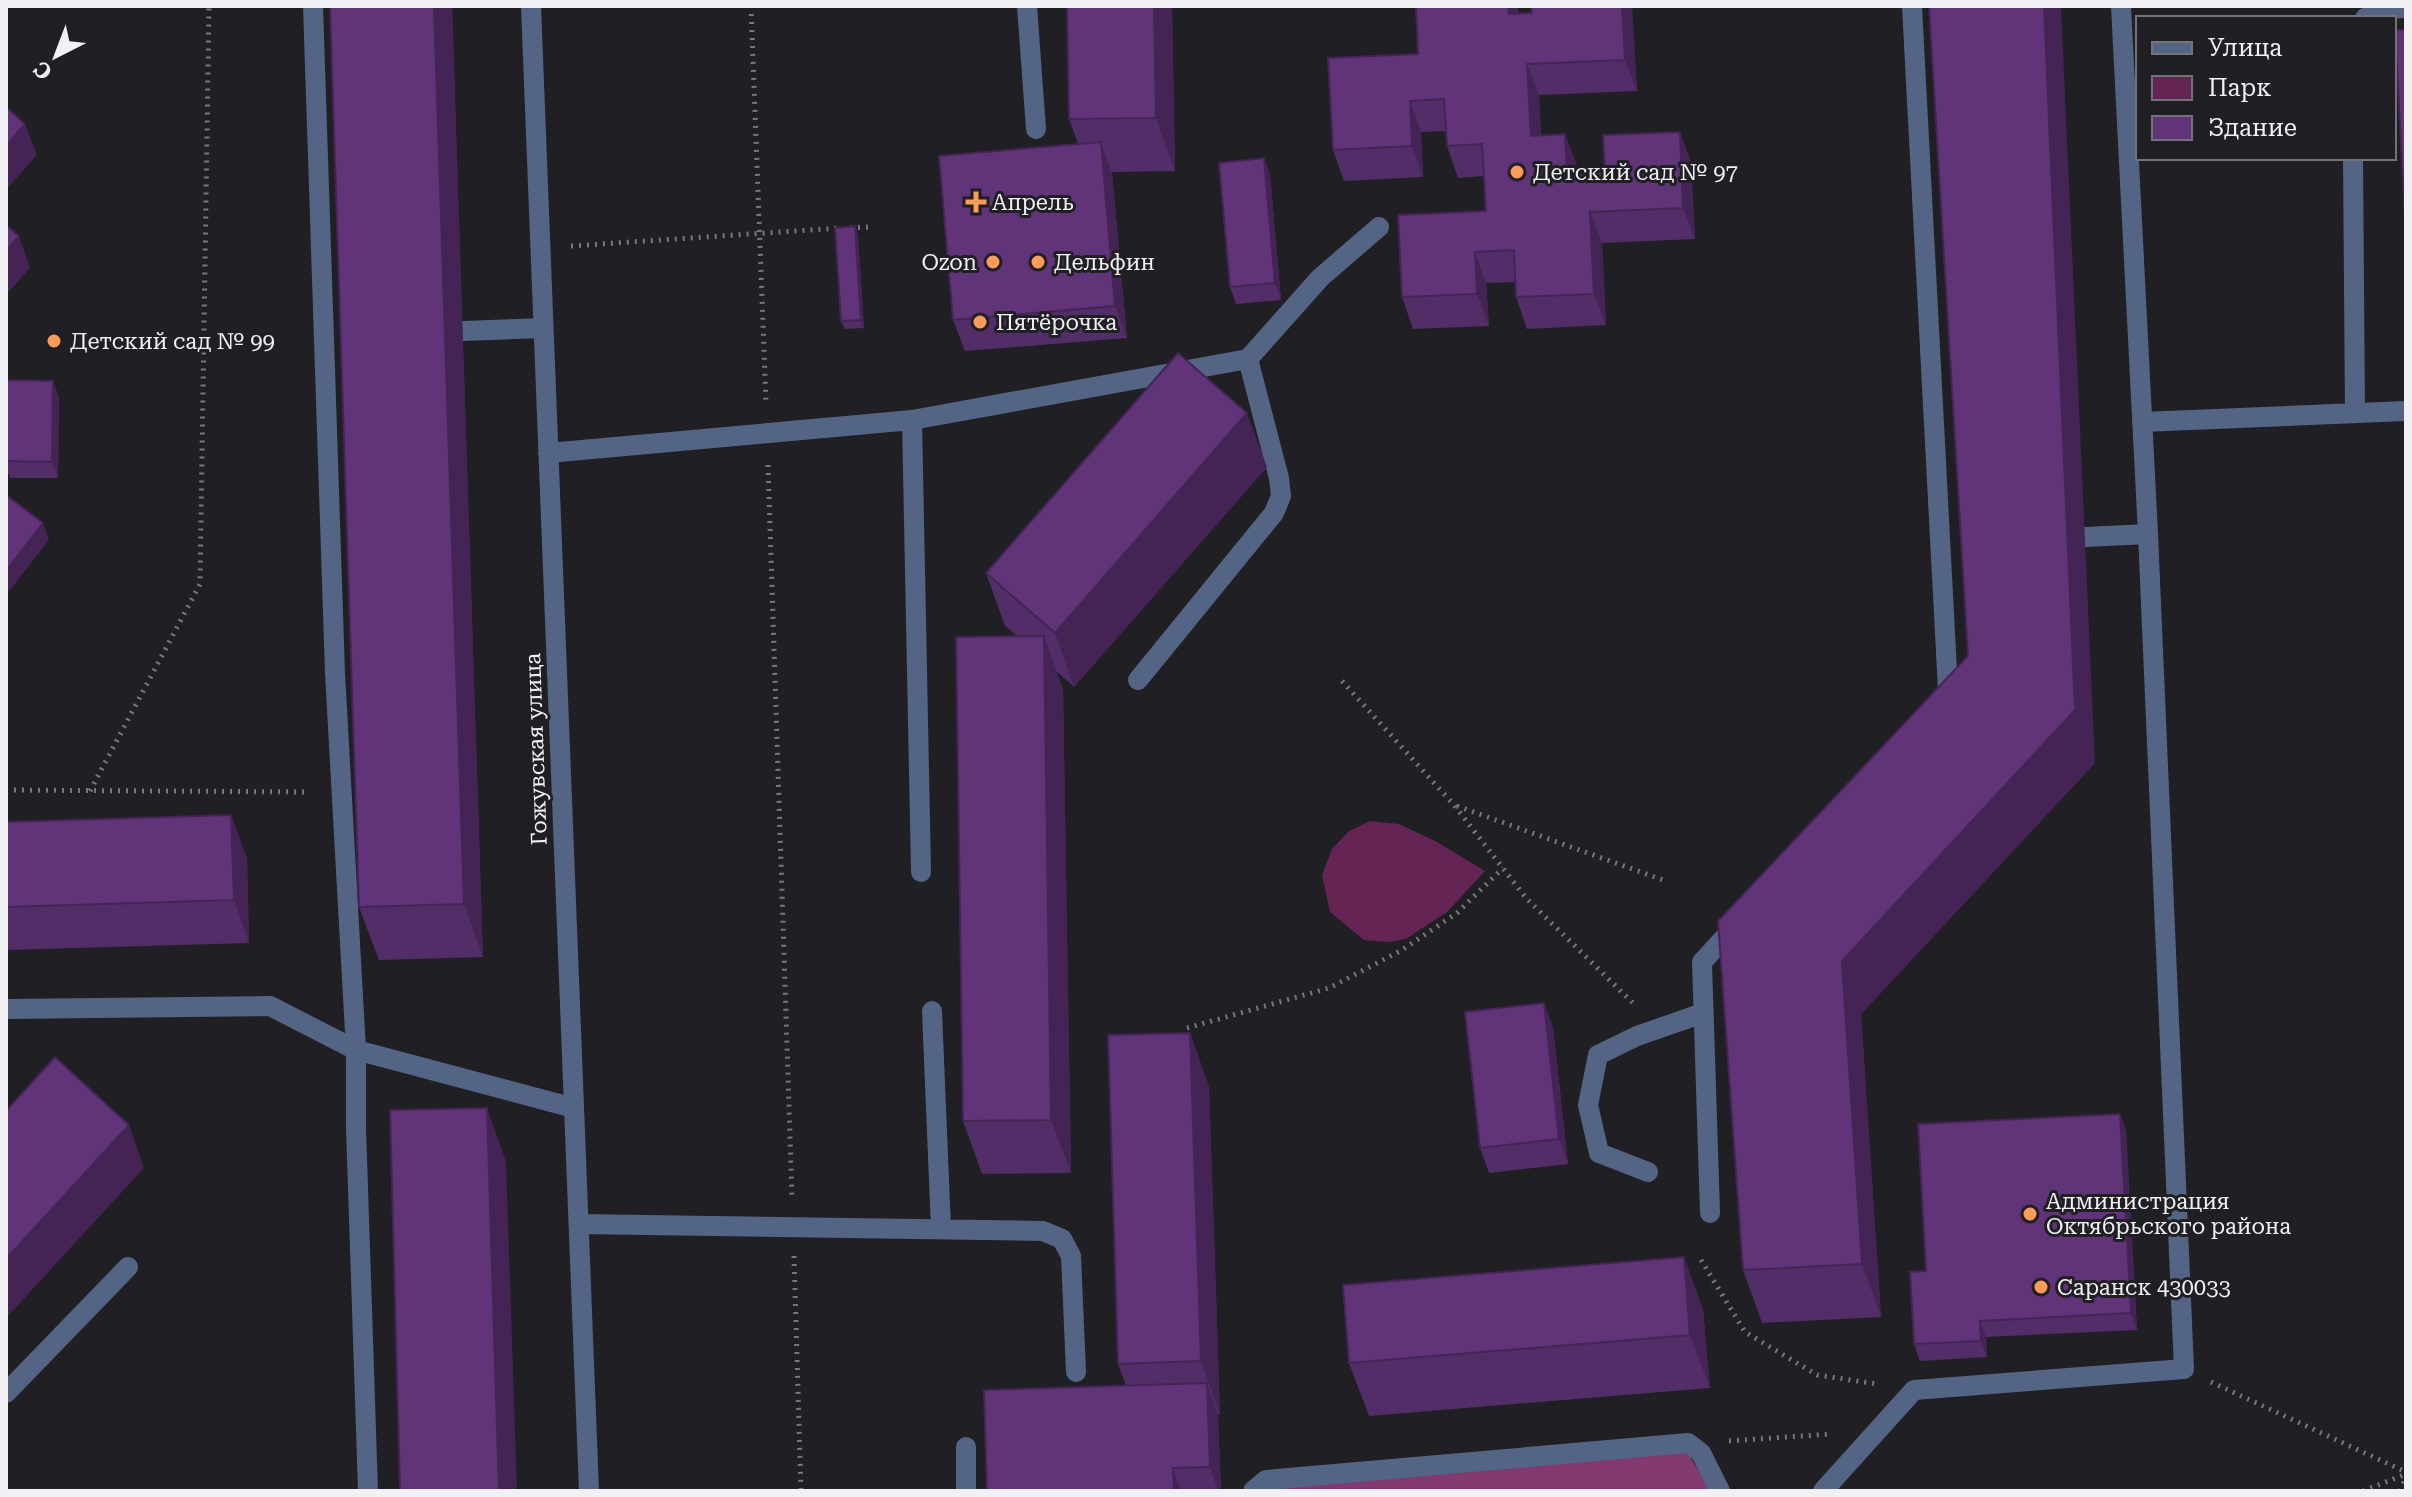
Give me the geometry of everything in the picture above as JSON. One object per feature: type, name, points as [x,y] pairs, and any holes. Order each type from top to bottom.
[{"type":"street","points":[[313,6],[335,673],[356,1050],[368,1491]]},
{"type":"street","name":"Гожувская улица","points":[[531,6],[589,1491]]},
{"type":"street","points":[[1027,6],[1036,129]]},
{"type":"street","points":[[1912,6],[1948,690],[1926,714]]},
{"type":"street","points":[[1823,1491],[1914,1390],[2184,1369],[2148,534],[2121,6]]},
{"type":"street","points":[[2369,16],[2384,9],[2406,8]]},
{"type":"street","points":[[2353,160],[2355,412]]},
{"type":"street","points":[[548,453],[912,420],[1248,359],[1320,278],[1379,227]]},
{"type":"street","points":[[463,331],[543,328]]},
{"type":"street","points":[[322,340],[346,338]]},
{"type":"street","points":[[1138,680],[1274,513],[1281,496],[1248,359]]},
{"type":"street","points":[[2142,422],[2406,411]]},
{"type":"street","points":[[912,420],[921,872]]},
{"type":"street","points":[[2085,537],[2148,534]]},
{"type":"street","points":[[1940,539],[1965,539]]},
{"type":"street","points":[[1710,1213],[1702,962],[1745,915]]},
{"type":"street","points":[[6,1009],[270,1006],[356,1050],[574,1108]]},
{"type":"street","points":[[932,1011],[941,1229]]},
{"type":"street","points":[[1648,1172],[1599,1153],[1588,1105],[1598,1055],[1659,1028],[1703,1013]]},
{"type":"street","points":[[579,1224],[1043,1231],[1062,1239],[1071,1256],[1076,1372]]},
{"type":"street","points":[[6,1393],[128,1267]]},
{"type":"street","points":[[1253,1491],[1266,1480],[1688,1443],[1706,1460],[1720,1491]]},
{"type":"street","points":[[966,1447],[966,1491]]},
{"type":"path","points":[[90,791],[200,584],[209,6]]},
{"type":"path","points":[[751,6],[801,1491]]},
{"type":"path","points":[[542,248],[869,227]]},
{"type":"path","points":[[1342,681],[1454,805],[1526,898],[1659,1028]]},
{"type":"path","points":[[6,790],[343,792]]},
{"type":"path","points":[[1454,805],[1663,880]]},
{"type":"path","points":[[1187,1028],[1329,988],[1402,950],[1457,913],[1503,868]]},
{"type":"path","points":[[1701,1260],[1745,1332],[1817,1375],[1914,1390]]},
{"type":"path","points":[[2184,1369],[2406,1474]]},
{"type":"path","points":[[1688,1443],[1876,1431]]},
{"type":"path","points":[[2363,1491],[2406,1474]]},
{"type":"path","points":[[2400,1491],[2406,1474]]},
{"type":"green space","points":[[1370,821],[1399,824],[1437,842],[1485,871],[1447,912],[1406,939],[1390,942],[1364,940],[1330,912],[1322,875],[1332,849],[1349,831]]},
{"type":"shaded area","points":[[1687,1452],[1712,1491],[1270,1491],[1271,1489]]},
{"type":"building","points":[[330,6],[434,6],[464,904],[359,907]]},
{"type":"building","points":[[1067,6],[1154,6],[1156,118],[1069,119]]},
{"type":"building","name":"Детский сад № 97","points":[[1416,6],[1508,6],[1509,14],[1532,13],[1531,6],[1622,6],[1625,60],[1527,64],[1531,136],[1565,134],[1567,173],[1605,172],[1603,135],[1680,132],[1683,208],[1590,212],[1594,294],[1516,297],[1514,250],[1475,252],[1477,294],[1402,297],[1398,215],[1486,211],[1482,144],[1447,146],[1444,99],[1410,101],[1412,146],[1333,150],[1328,58],[1418,54]]},
{"type":"building","points":[[1929,6],[2044,6],[2075,710],[1842,961],[1862,1264],[1743,1270],[1718,921],[1968,656]]},
{"type":"building","points":[[2396,30],[2406,30],[2406,237],[2396,49]]},
{"type":"building","points":[[6,107],[25,124],[6,146]]},
{"type":"building","name":"Дельфин","points":[[1101,142],[1115,306],[953,320],[939,156]]},
{"type":"building","points":[[1264,158],[1275,283],[1230,287],[1219,163]]},
{"type":"building","points":[[6,225],[19,236],[6,251]]},
{"type":"building","points":[[855,226],[861,320],[841,321],[835,228]]},
{"type":"building","points":[[1178,353],[1247,413],[1055,633],[986,573]]},
{"type":"building","points":[[6,380],[53,381],[52,462],[6,461]]},
{"type":"building","points":[[6,495],[43,523],[6,571]]},
{"type":"building","points":[[1044,636],[1051,1120],[963,1121],[956,637]]},
{"type":"building","points":[[231,815],[234,900],[6,907],[6,822]]},
{"type":"building","points":[[1544,1003],[1559,1139],[1480,1148],[1465,1012]]},
{"type":"building","points":[[1190,1033],[1201,1361],[1118,1364],[1108,1035]]},
{"type":"building","points":[[55,1057],[129,1125],[6,1259],[6,1111]]},
{"type":"building","points":[[487,1108],[499,1491],[400,1491],[390,1110]]},
{"type":"building","name":"Администрация Октябрьского района","points":[[2120,1114],[2131,1313],[1980,1321],[1981,1341],[1914,1344],[1910,1272],[1926,1271],[1918,1124]]},
{"type":"building","points":[[1684,1257],[1690,1335],[1349,1363],[1343,1285]]},
{"type":"building","points":[[1207,1383],[1210,1467],[1173,1468],[1174,1491],[987,1491],[984,1390]]},
{"type":"place","name":"Детский сад № 97","points":[[1517,172]]},
{"type":"place","name":"Апрель","points":[[976,202]]},
{"type":"place","name":"Ozon","points":[[993,262]]},
{"type":"place","name":"Дельфин","points":[[1038,262]]},
{"type":"place","name":"Пятёрочка","points":[[980,322]]},
{"type":"place","name":"Детский сад № 99","points":[[54,341]]},
{"type":"place","name":"Администрация Октябрьского района","points":[[2030,1214]]},
{"type":"place","name":"Саранск 430033","points":[[2041,1287]]}]
